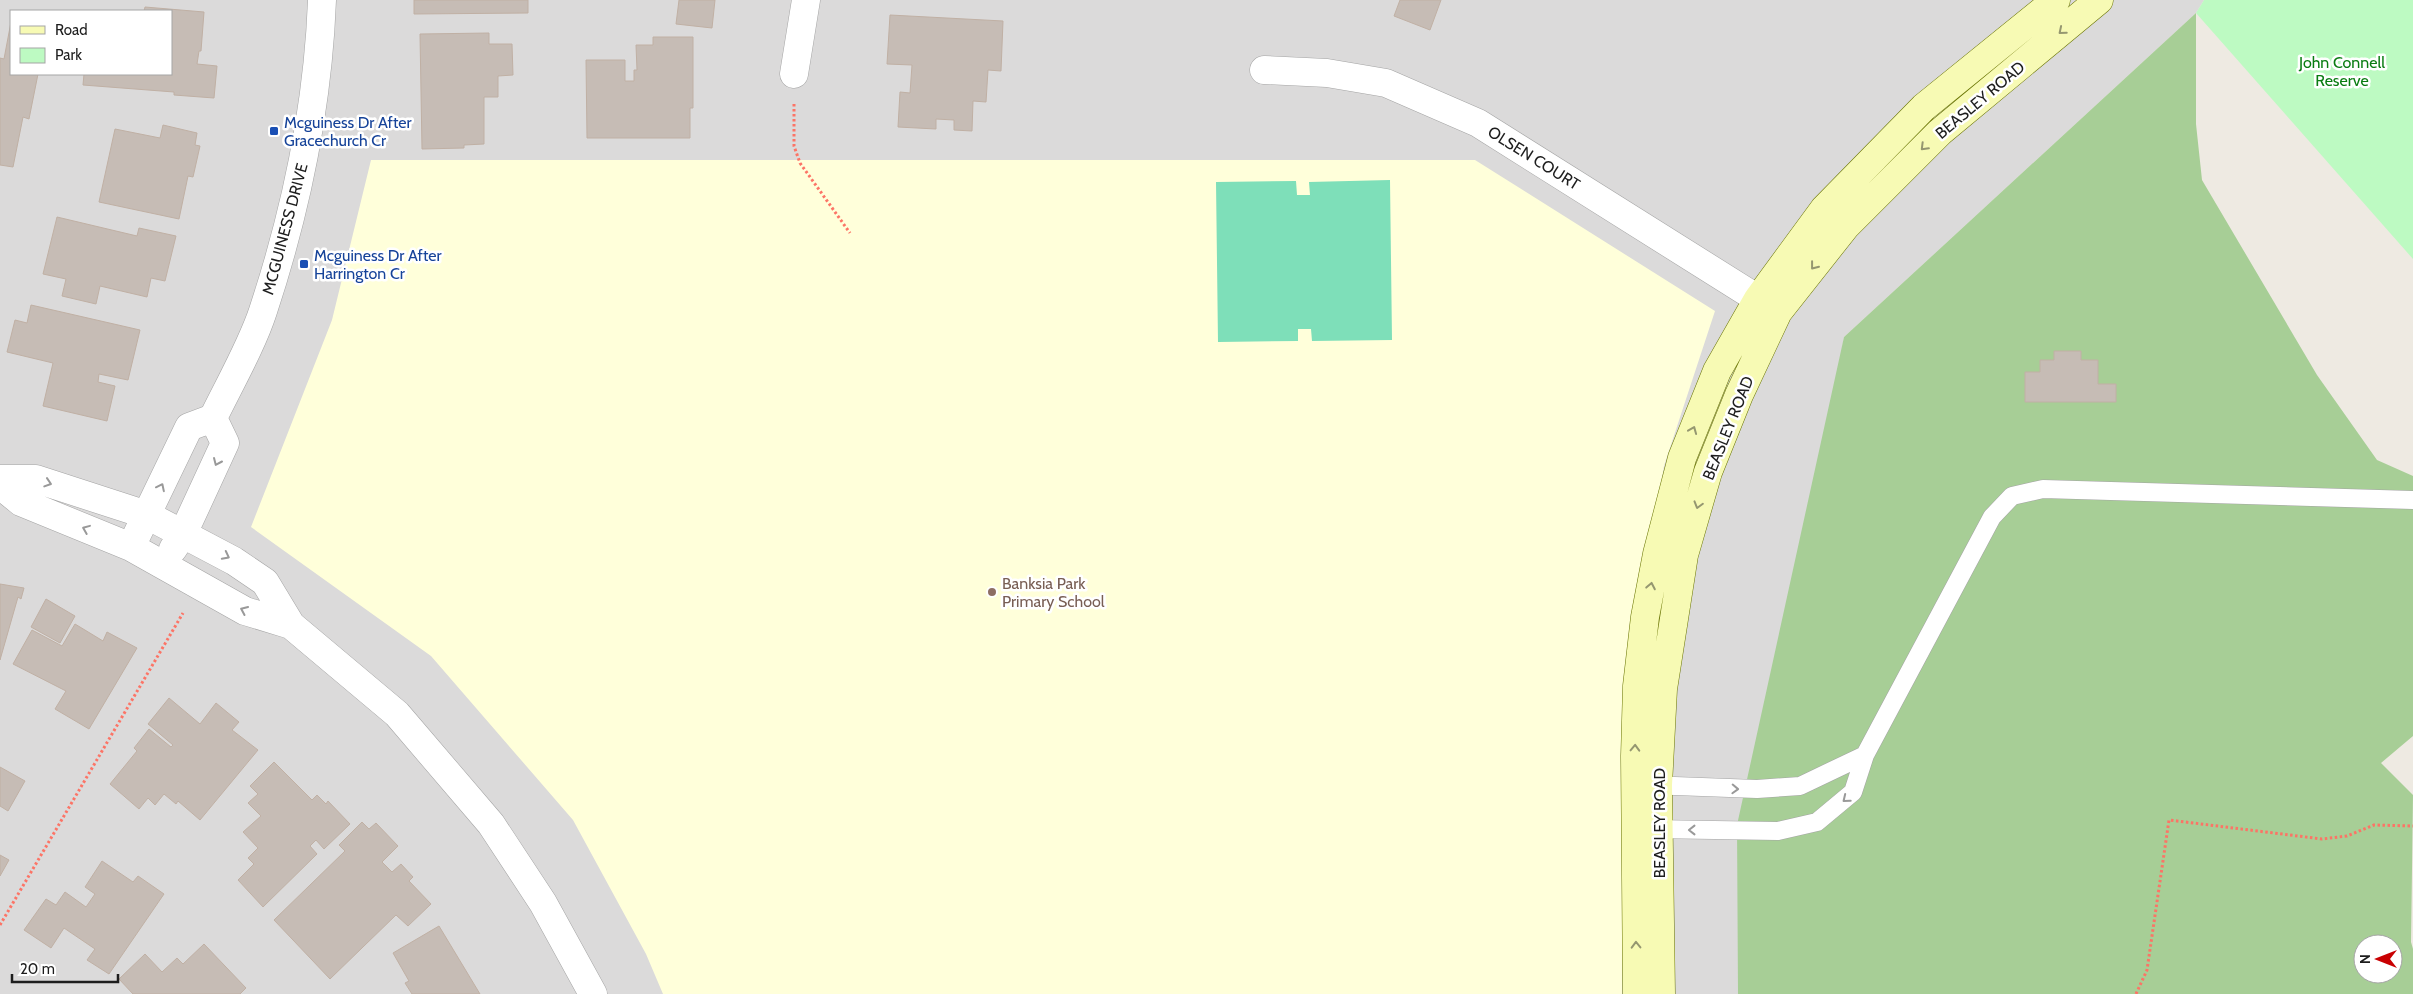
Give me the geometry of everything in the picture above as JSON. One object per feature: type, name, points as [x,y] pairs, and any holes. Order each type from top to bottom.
[{"type":"main road","name":"BEASLEY ROAD","points":[[1768,306],[1824,209],[1924,106],[2056,0]]},
{"type":"main road","name":"BEASLEY ROAD","points":[[1661,994],[1637,686],[1657,554],[1682,458],[1717,371],[1768,306],[1940,132],[2099,0]]},
{"type":"main road","name":"BEASLEY ROAD","points":[[1637,994],[1647,829]]},
{"type":"street","name":"MCGUINESS DRIVE","points":[[213,418],[262,313],[294,202],[307,140],[322,0]]},
{"type":"street","points":[[794,74],[806,0]]},
{"type":"street","name":"OLSEN COURT","points":[[1264,70],[1326,73],[1386,83],[1478,123],[1768,306]]},
{"type":"street","points":[[131,546],[189,427],[213,418],[225,443],[183,534],[163,564]]},
{"type":"street","points":[[0,479],[36,479],[147,515],[234,561],[265,582],[291,625],[397,714],[491,824],[543,902],[593,994]]},
{"type":"street","points":[[0,485],[21,502],[131,546],[245,611],[291,625]]},
{"type":"lane","points":[[1647,829],[1778,831],[1817,822],[1853,792],[1865,755],[1992,517],[2012,496],[2043,489],[2413,500]]},
{"type":"lane","points":[[1646,785],[1757,789],[1800,786],[1865,755]]},
{"type":"path","points":[[794,74],[794,146],[800,163],[850,233]]},
{"type":"path","points":[[0,925],[187,606]]},
{"type":"path","points":[[2136,994],[2148,970],[2169,820],[2322,839],[2347,836],[2374,825],[2413,826]]},
{"type":"shaded area","points":[[0,0],[2204,0],[2196,13],[1844,337],[1739,994],[0,994]]},
{"type":"shaded area","name":"Banksia Park Primary School","points":[[371,160],[1475,160],[1715,311],[1664,466],[1625,704],[1622,994],[663,994],[646,954],[573,820],[431,656],[251,527],[332,320]]},
{"type":"green space","name":"John Connell Reserve","points":[[2204,0],[2413,0],[2413,259],[2196,13]]},
{"type":"green space","points":[[2196,13],[2196,124],[2202,180],[2317,375],[2377,460],[2413,476],[2413,736],[2381,763],[2413,795],[2411,942],[2413,949],[2413,994],[1738,994],[1737,825],[1844,337]]},
{"type":"green space","points":[[1390,180],[1392,340],[1312,341],[1311,329],[1298,329],[1298,341],[1218,342],[1216,182],[1296,181],[1297,195],[1310,195],[1309,182]]},
{"type":"building","points":[[414,0],[528,0],[528,13],[414,14]]},
{"type":"building","points":[[679,0],[715,0],[712,28],[676,24]]},
{"type":"building","points":[[1400,0],[1441,0],[1430,30],[1394,16]]},
{"type":"building","points":[[145,7],[204,12],[201,51],[199,51],[197,64],[217,66],[214,98],[174,95],[174,92],[83,85],[84,75],[172,75],[172,10],[144,10]]},
{"type":"building","points":[[890,15],[1003,21],[1001,71],[988,70],[986,102],[973,101],[972,131],[954,130],[954,120],[936,119],[936,129],[898,127],[900,92],[910,93],[912,65],[887,64]]},
{"type":"building","points":[[10,27],[10,75],[38,75],[29,119],[23,117],[13,167],[0,165],[0,58],[4,59]]},
{"type":"building","points":[[489,33],[489,44],[512,44],[513,75],[498,76],[498,97],[484,97],[484,144],[464,145],[464,148],[422,149],[420,34]]},
{"type":"building","points":[[653,37],[693,37],[693,108],[690,108],[690,138],[587,138],[586,60],[625,60],[625,81],[634,81],[634,70],[637,70],[636,45],[653,45]]},
{"type":"building","points":[[163,125],[197,133],[195,145],[200,146],[193,177],[188,176],[179,219],[99,202],[115,129],[160,138]]},
{"type":"building","points":[[57,217],[137,236],[139,228],[176,236],[165,281],[151,278],[147,297],[100,286],[96,304],[62,296],[66,279],[43,274]]},
{"type":"building","points":[[31,305],[140,330],[128,380],[99,374],[98,382],[115,386],[107,421],[43,406],[53,363],[7,352],[15,320],[27,323]]},
{"type":"building","points":[[2054,351],[2081,351],[2081,360],[2098,360],[2098,384],[2116,384],[2116,402],[2025,402],[2025,372],[2040,372],[2040,360],[2054,360]]},
{"type":"building","points":[[0,584],[24,588],[21,599],[18,597],[0,660]]},
{"type":"building","points":[[46,599],[75,616],[60,643],[31,627]]},
{"type":"building","points":[[75,624],[103,641],[107,632],[137,648],[89,729],[55,709],[66,691],[13,664],[32,630],[62,646]]},
{"type":"building","points":[[169,698],[200,724],[216,703],[239,722],[232,730],[258,750],[200,820],[178,801],[176,804],[164,794],[155,805],[148,798],[139,809],[110,784],[137,751],[134,748],[149,729],[171,747],[173,745],[148,724]]},
{"type":"building","points":[[274,762],[312,800],[317,795],[326,804],[328,801],[350,824],[324,849],[316,840],[310,846],[317,854],[263,907],[238,880],[254,864],[248,858],[258,848],[243,832],[261,816],[248,803],[258,794],[250,786]]},
{"type":"building","points":[[0,767],[25,781],[8,811],[0,806]]},
{"type":"building","points":[[362,822],[369,829],[376,823],[398,846],[382,862],[392,872],[401,864],[413,877],[409,881],[431,904],[408,926],[396,915],[330,979],[274,920],[345,851],[339,845]]},
{"type":"building","points":[[0,855],[9,860],[0,876]]},
{"type":"building","points":[[102,861],[133,882],[138,876],[164,894],[109,974],[87,960],[95,949],[64,928],[51,948],[24,930],[46,899],[56,905],[65,892],[86,907],[95,894],[85,887]]},
{"type":"building","points":[[439,926],[480,994],[412,994],[405,983],[409,981],[393,953]]},
{"type":"building","points":[[204,944],[246,988],[240,994],[133,994],[119,979],[145,954],[162,972],[177,958],[183,964]]},
{"type":"place","name":"Mcguiness Dr After Gracechurch Cr","points":[[274,131]]},
{"type":"place","name":"Mcguiness Dr After Harrington Cr","points":[[304,264]]},
{"type":"place","name":"Banksia Park Primary School","points":[[992,592]]}]
